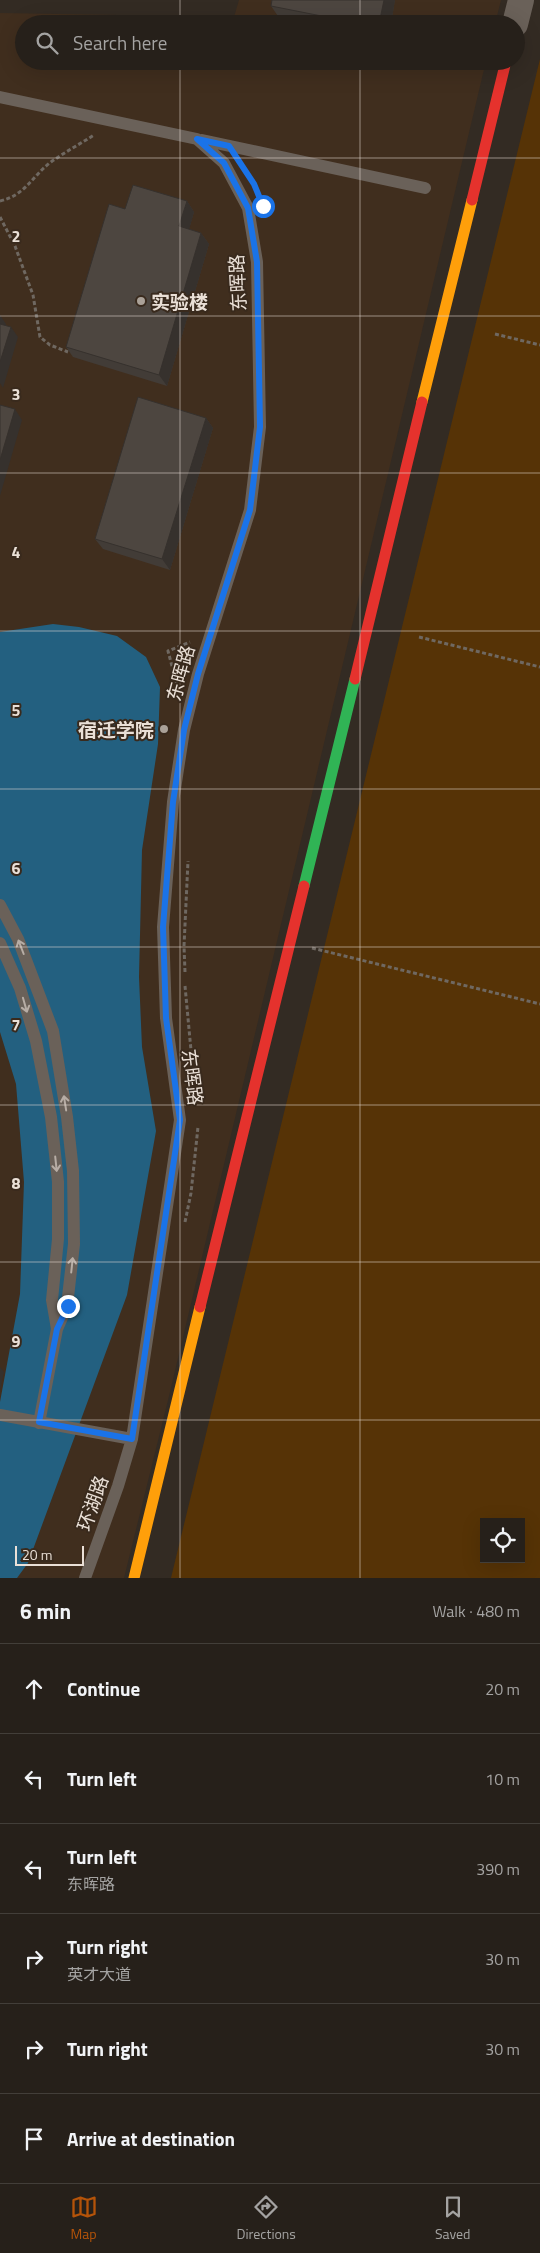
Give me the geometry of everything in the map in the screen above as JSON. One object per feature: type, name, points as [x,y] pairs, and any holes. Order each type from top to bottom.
[{"type":"street","points":[[517,15],[521,0]]},
{"type":"street","points":[[134,1578],[504,70]]},
{"type":"lane","name":"东晖路","points":[[0,97],[197,139],[224,163],[248,208],[257,262],[260,427],[250,510],[198,674],[184,730],[173,802],[163,927],[166,1018],[180,1120],[132,1439]]},
{"type":"lane","points":[[197,139],[425,188]]},
{"type":"lane","points":[[0,905],[18,939],[53,1030],[68,1117],[73,1171],[74,1244],[68,1306],[57,1329],[39,1422]]},
{"type":"lane","points":[[0,944],[20,988],[36,1041],[51,1118],[58,1182],[58,1220],[52,1300],[57,1329]]},
{"type":"lane","points":[[0,1415],[132,1439]]},
{"type":"lane","name":"环湖路","points":[[85,1578],[118,1486],[132,1439]]},
{"type":"path","points":[[0,201],[17,195],[52,161],[97,133],[87,131]]},
{"type":"path","points":[[0,217],[15,246],[33,295],[40,337],[50,345],[68,352]]},
{"type":"path","points":[[494,334],[540,345]]},
{"type":"path","points":[[419,637],[540,667]]},
{"type":"path","points":[[178,691],[168,651],[192,641]]},
{"type":"path","points":[[188,859],[184,946],[185,988],[193,1066]]},
{"type":"path","points":[[290,943],[540,1004]]},
{"type":"path","points":[[185,1222],[199,1135],[198,1125]]},
{"type":"shaded area","name":"宿迁学院","points":[[239,0],[501,0],[497,15],[235,15]]},
{"type":"shaded area","name":"宿迁学院","points":[[0,13],[117,15],[15,15],[15,70],[484,70],[169,1396],[124,1578],[0,1578]]},
{"type":"shaded area","points":[[540,59],[540,1578],[171,1578]]},
{"type":"water","points":[[53,624],[79,627],[117,636],[146,657],[160,687],[158,744],[142,850],[139,977],[142,1047],[156,1131],[127,1295],[28,1563],[17,1578],[0,1578],[0,1402],[20,1294],[24,1182],[16,1084],[0,1032],[0,632]]},
{"type":"building","points":[[272,0],[384,0],[381,15],[316,15],[271,6]]},
{"type":"building","name":"实验楼","points":[[133,185],[187,201],[179,226],[201,233],[159,375],[66,347],[109,204],[125,209]]},
{"type":"building","points":[[0,324],[11,327],[0,362]]},
{"type":"building","points":[[138,397],[206,418],[162,559],[95,539]]},
{"type":"building","points":[[0,405],[15,409],[0,460]]},
{"type":"traffic: fast","points":[[304,886],[355,679]]},
{"type":"traffic: slow","points":[[422,402],[472,200]]},
{"type":"traffic: slow","points":[[134,1578],[200,1307]]},
{"type":"traffic: jam","points":[[472,200],[504,70]]},
{"type":"traffic: jam","points":[[355,679],[422,402]]},
{"type":"traffic: jam","points":[[200,1307],[304,886]]},
{"type":"place","name":"实验楼","points":[[141,301]]},
{"type":"place","name":"宿迁学院","points":[[164,729]]},
{"type":"route","points":[[68,1306],[57,1329],[39,1422],[132,1439],[180,1120],[166,1018],[163,927],[173,802],[184,730],[198,674],[250,510],[260,427],[257,262],[248,208],[224,163],[208,146],[197,139],[229,146],[254,184],[263,206]]}]
